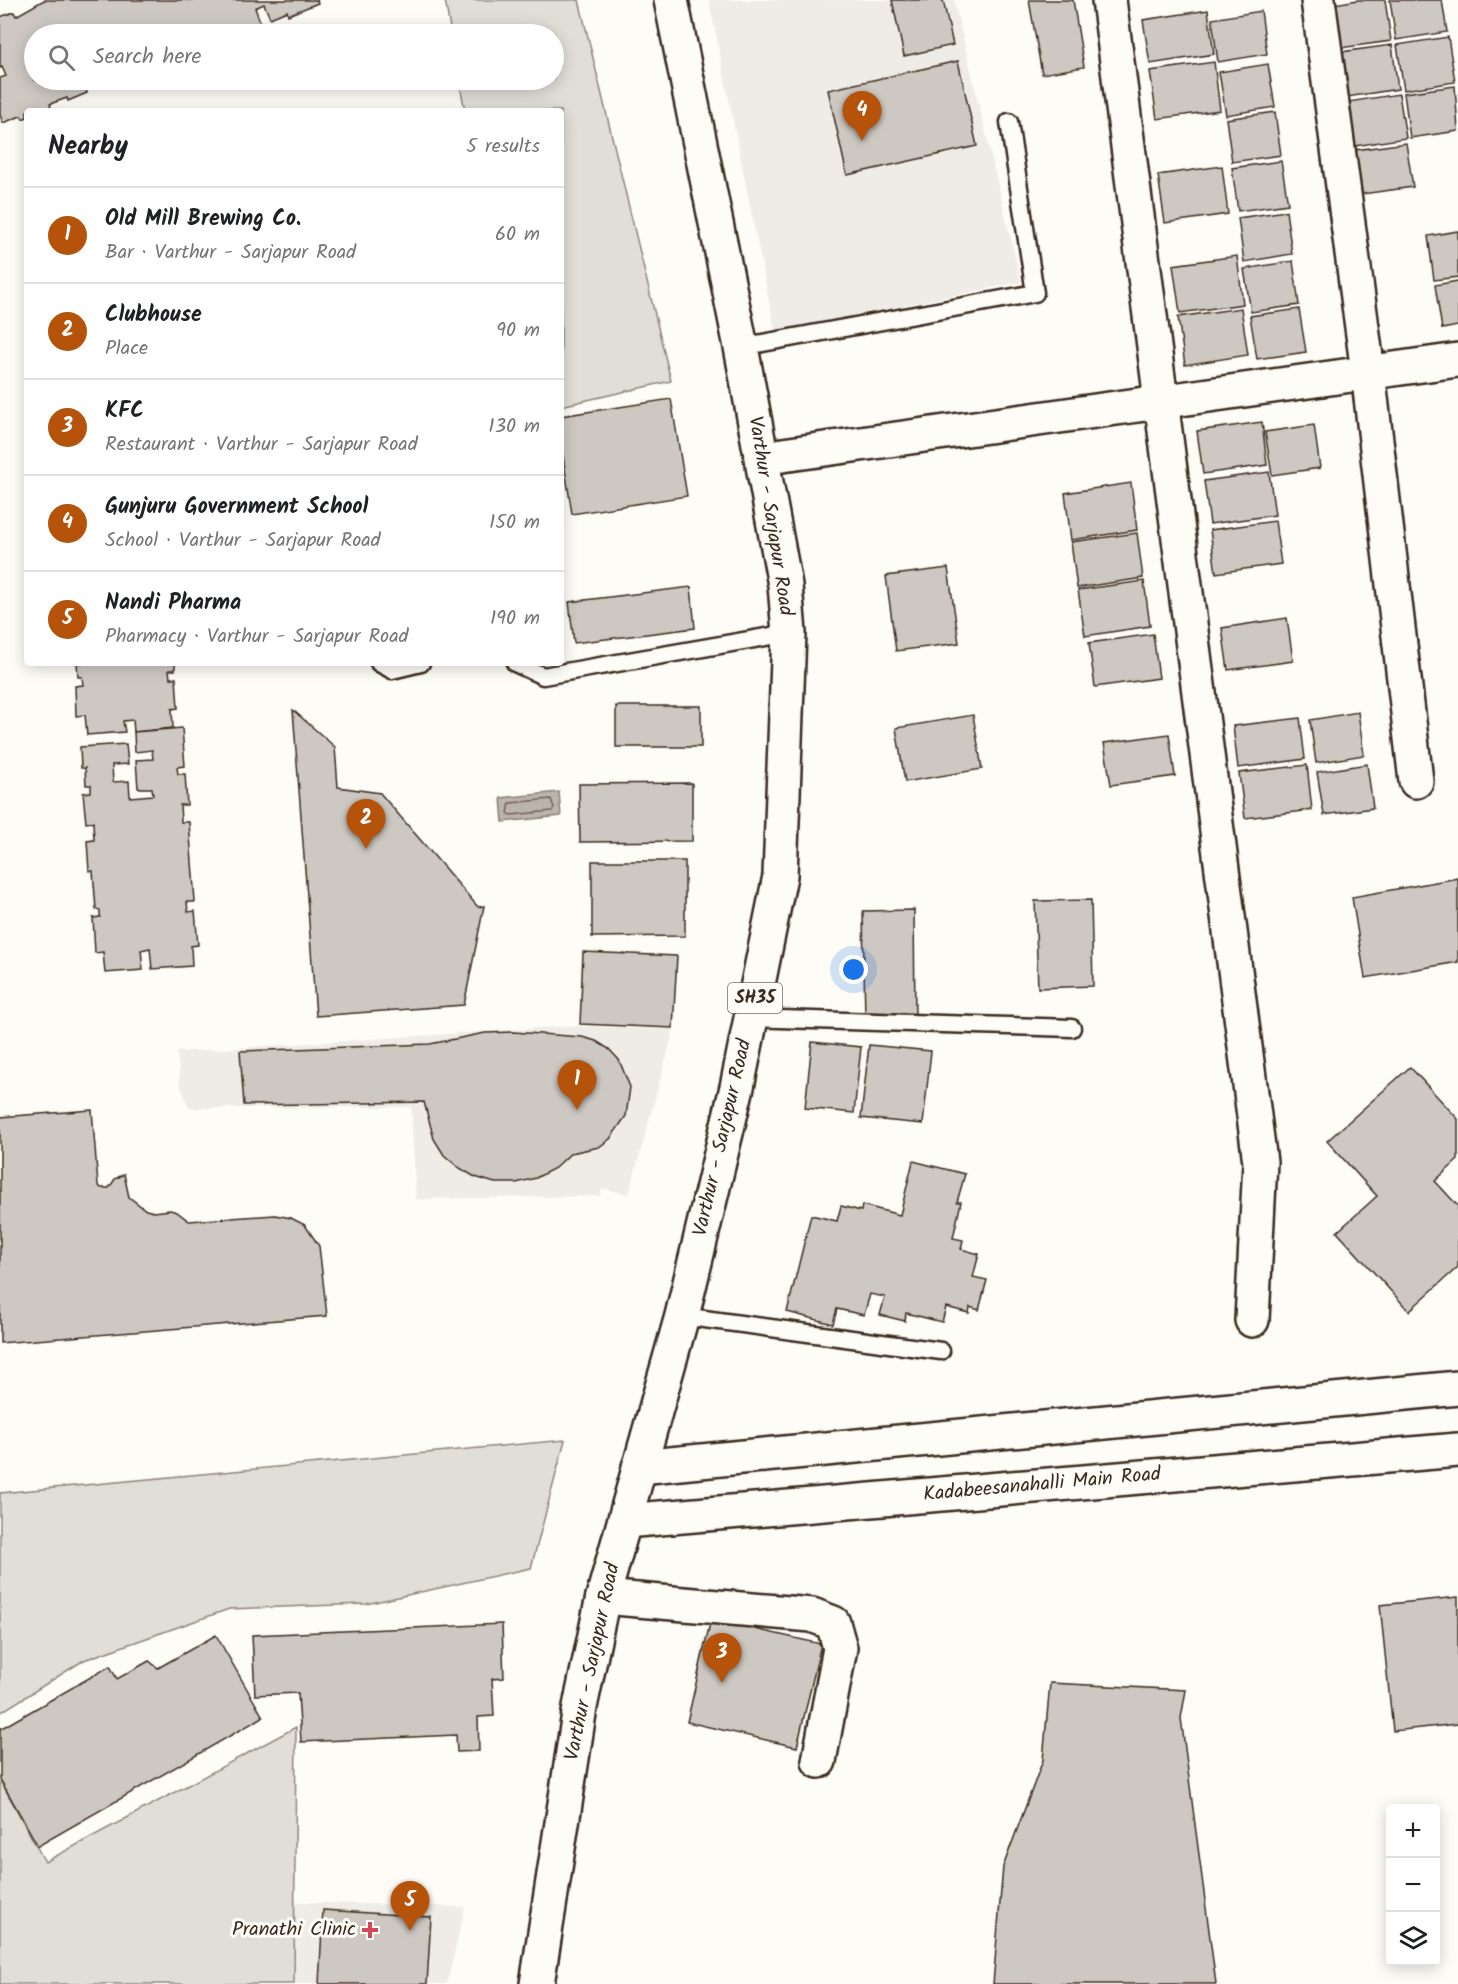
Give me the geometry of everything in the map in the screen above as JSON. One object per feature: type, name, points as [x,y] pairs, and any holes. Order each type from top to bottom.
[{"type":"main road","name":"Varthur - Sarjapur Road","points":[[537,1984],[580,1707],[603,1597],[682,1316],[737,1087],[780,876],[789,633],[785,585],[741,347],[671,0]]},
{"type":"main road","points":[[1109,0],[1260,1162],[1252,1320]]},
{"type":"main road","points":[[1318,0],[1368,372],[1416,781]]},
{"type":"main road","points":[[761,458],[1458,360]]},
{"type":"main road","points":[[639,1467],[1458,1388]]},
{"type":"main road","name":"Kadabeesanahalli Main Road","points":[[625,1521],[1458,1450]]},
{"type":"main road","points":[[603,1597],[812,1616],[833,1623],[840,1648],[819,1761]]},
{"type":"lane","points":[[741,347],[1035,292],[1009,122]]},
{"type":"lane","points":[[564,666],[789,633]]},
{"type":"lane","points":[[385,666],[392,670],[409,666]]},
{"type":"lane","points":[[542,669],[563,666]]},
{"type":"lane","points":[[750,1018],[1072,1028]]},
{"type":"lane","points":[[682,1316],[941,1351]]},
{"type":"shaded area","points":[[445,0],[579,0],[671,381],[564,405],[564,108],[464,108],[461,90],[564,90],[564,24],[449,24]]},
{"type":"shaded area","points":[[709,0],[954,0],[1021,282],[775,331]]},
{"type":"shaded area","points":[[570,1026],[674,1029],[629,1194],[602,1189],[600,1196],[416,1199],[411,1107],[189,1108],[180,1085],[177,1052]]},
{"type":"shaded area","points":[[565,1440],[531,1568],[366,1604],[229,1609],[84,1660],[0,1713],[0,1493]]},
{"type":"shaded area","points":[[296,1727],[294,1984],[0,1984],[0,1780],[45,1862]]},
{"type":"shaded area","points":[[295,1902],[465,1907],[447,1984],[294,1984]]},
{"type":"water","points":[[559,792],[561,816],[503,822],[501,798]]},
{"type":"building","points":[[44,0],[317,0],[318,3],[288,15],[287,11],[270,18],[264,4],[255,8],[261,24],[24,24],[24,90],[86,90],[87,93],[68,101],[67,98],[50,104],[51,107],[49,108],[24,108],[24,118],[21,116],[3,123],[0,115],[0,78],[6,76],[2,67],[0,68],[0,17],[14,12],[16,16]]},
{"type":"building","points":[[892,0],[943,0],[953,45],[904,56]]},
{"type":"building","points":[[1029,0],[1073,0],[1084,67],[1042,74]]},
{"type":"building","points":[[1358,0],[1385,0],[1391,41],[1340,48],[1334,4]]},
{"type":"building","points":[[1390,0],[1442,0],[1447,32],[1396,40]]},
{"type":"building","points":[[1208,10],[1214,54],[1150,64],[1143,20]]},
{"type":"building","points":[[1261,11],[1267,54],[1218,62],[1212,19]]},
{"type":"building","points":[[1448,37],[1455,82],[1404,90],[1397,45]]},
{"type":"building","points":[[1392,45],[1398,89],[1347,97],[1341,52]]},
{"type":"building","points":[[958,61],[977,146],[847,175],[828,90]]},
{"type":"building","points":[[1214,62],[1220,110],[1157,119],[1150,71]]},
{"type":"building","points":[[1268,64],[1275,107],[1226,115],[1219,72]]},
{"type":"building","points":[[1455,86],[1458,131],[1410,138],[1404,93]]},
{"type":"building","points":[[1399,94],[1406,138],[1355,146],[1348,102]]},
{"type":"building","points":[[1275,112],[1281,155],[1232,162],[1226,119]]},
{"type":"building","points":[[1406,143],[1413,187],[1362,194],[1355,150]]},
{"type":"building","points":[[1281,161],[1288,204],[1238,211],[1232,168]]},
{"type":"building","points":[[1222,166],[1228,214],[1165,223],[1158,175]]},
{"type":"building","points":[[1286,211],[1292,254],[1244,262],[1238,218]]},
{"type":"building","points":[[1458,231],[1458,277],[1434,280],[1428,236]]},
{"type":"building","points":[[1237,256],[1243,304],[1180,313],[1173,265]]},
{"type":"building","points":[[1293,261],[1299,305],[1251,312],[1244,269]]},
{"type":"building","points":[[1458,281],[1458,326],[1442,329],[1435,285]]},
{"type":"building","points":[[1241,308],[1248,355],[1185,365],[1178,317]]},
{"type":"building","points":[[1299,309],[1306,352],[1257,359],[1250,316]]},
{"type":"building","points":[[671,399],[687,496],[572,514],[564,462],[564,416]]},
{"type":"building","points":[[1262,422],[1267,465],[1203,474],[1197,431]]},
{"type":"building","points":[[1314,425],[1320,468],[1272,475],[1265,432]]},
{"type":"building","points":[[1269,472],[1275,515],[1210,524],[1204,481]]},
{"type":"building","points":[[1131,483],[1137,530],[1071,540],[1065,493]]},
{"type":"building","points":[[1275,521],[1281,564],[1216,573],[1210,530]]},
{"type":"building","points":[[1137,533],[1143,578],[1077,588],[1071,542]]},
{"type":"building","points":[[948,568],[959,643],[896,651],[886,576]]},
{"type":"building","points":[[1144,581],[1150,626],[1085,636],[1078,590]]},
{"type":"building","points":[[691,587],[695,628],[574,643],[569,602]]},
{"type":"building","points":[[1287,618],[1293,661],[1228,670],[1222,628]]},
{"type":"building","points":[[1153,634],[1159,678],[1095,687],[1089,643]]},
{"type":"building","points":[[77,666],[175,666],[175,670],[169,670],[170,678],[176,678],[178,708],[172,709],[173,728],[134,732],[133,720],[123,721],[125,732],[87,735],[85,715],[76,716],[75,686],[83,685],[82,677],[78,677]]},
{"type":"building","points":[[616,706],[701,706],[701,747],[616,747]]},
{"type":"building","points":[[293,710],[335,747],[338,787],[380,793],[478,907],[484,906],[464,1005],[316,1016]]},
{"type":"building","points":[[1358,712],[1364,755],[1316,763],[1310,720]]},
{"type":"building","points":[[973,715],[982,769],[905,782],[896,728]]},
{"type":"building","points":[[1300,718],[1305,759],[1238,768],[1233,726]]},
{"type":"building","points":[[182,728],[185,766],[177,767],[178,774],[185,774],[187,805],[180,805],[181,822],[189,822],[195,902],[187,902],[188,912],[195,911],[198,945],[191,946],[192,966],[152,969],[150,948],[141,950],[143,970],[105,973],[103,952],[95,953],[93,918],[100,917],[100,910],[96,909],[93,871],[89,871],[87,841],[94,840],[93,822],[86,823],[83,793],[91,792],[91,785],[86,785],[85,768],[81,768],[80,747],[126,744],[128,764],[112,765],[113,782],[129,781],[130,797],[153,795],[152,788],[138,788],[136,760],[153,759],[152,750],[135,752],[134,732]]},
{"type":"building","points":[[1169,734],[1175,776],[1111,785],[1104,743]]},
{"type":"building","points":[[1367,764],[1373,808],[1324,815],[1317,772]]},
{"type":"building","points":[[1307,765],[1312,810],[1245,818],[1239,773]]},
{"type":"building","points":[[692,783],[692,841],[580,842],[579,784]]},
{"type":"building","points":[[592,861],[685,861],[685,936],[592,937]]},
{"type":"building","points":[[1458,878],[1458,962],[1365,978],[1352,897]]},
{"type":"building","points":[[1091,900],[1093,986],[1038,988],[1035,901]]},
{"type":"building","points":[[914,910],[915,1018],[865,1020],[863,911]]},
{"type":"building","points":[[583,952],[677,956],[673,1028],[580,1024]]},
{"type":"building","points":[[513,1032],[582,1037],[596,1041],[609,1049],[619,1060],[630,1087],[626,1116],[610,1139],[599,1147],[571,1153],[555,1168],[536,1178],[516,1183],[495,1183],[475,1177],[458,1167],[444,1155],[434,1139],[424,1102],[244,1105],[240,1051],[430,1044],[485,1033]]},
{"type":"building","points":[[812,1042],[861,1047],[854,1113],[805,1108]]},
{"type":"building","points":[[869,1045],[931,1051],[923,1124],[861,1118]]},
{"type":"building","points":[[1410,1067],[1458,1119],[1458,1160],[1435,1181],[1458,1206],[1458,1267],[1409,1311],[1337,1232],[1377,1196],[1327,1141]]},
{"type":"building","points":[[92,1110],[98,1185],[101,1188],[109,1188],[115,1179],[124,1174],[129,1197],[146,1210],[154,1212],[170,1210],[189,1221],[275,1215],[291,1218],[305,1225],[319,1246],[327,1316],[0,1343],[0,1117]]},
{"type":"building","points":[[913,1161],[965,1174],[957,1202],[961,1202],[953,1238],[963,1240],[961,1249],[979,1254],[973,1277],[987,1280],[979,1310],[970,1307],[969,1313],[946,1307],[942,1322],[906,1313],[905,1321],[880,1315],[885,1297],[870,1294],[864,1315],[837,1309],[833,1324],[787,1312],[811,1215],[837,1221],[841,1206],[861,1211],[862,1205],[900,1215]]},
{"type":"building","points":[[1458,1597],[1458,1724],[1393,1731],[1380,1605]]},
{"type":"building","points":[[711,1619],[821,1644],[797,1747],[687,1722]]},
{"type":"building","points":[[502,1624],[504,1678],[492,1679],[494,1716],[478,1717],[479,1751],[457,1752],[456,1735],[301,1742],[298,1693],[255,1695],[252,1635]]},
{"type":"building","points":[[216,1635],[263,1717],[38,1846],[0,1779],[0,1729],[110,1666],[117,1679],[149,1661],[158,1668]]},
{"type":"building","points":[[1050,1683],[1186,1690],[1181,1718],[1216,1984],[993,1984],[1003,1867],[1043,1760]]},
{"type":"building","points":[[323,1910],[431,1917],[427,1984],[319,1984]]},
{"type":"place","name":"Gunjuru Government School","points":[[862,141]]},
{"type":"place","name":"Clubhouse","points":[[366,849]]},
{"type":"place","name":"Old Mill Brewing Co.","points":[[577,1110]]},
{"type":"place","name":"KFC","points":[[722,1683]]},
{"type":"place","name":"Pranathi Clinic","points":[[370,1930]]},
{"type":"place","name":"Nandi Pharma","points":[[410,1931]]}]
